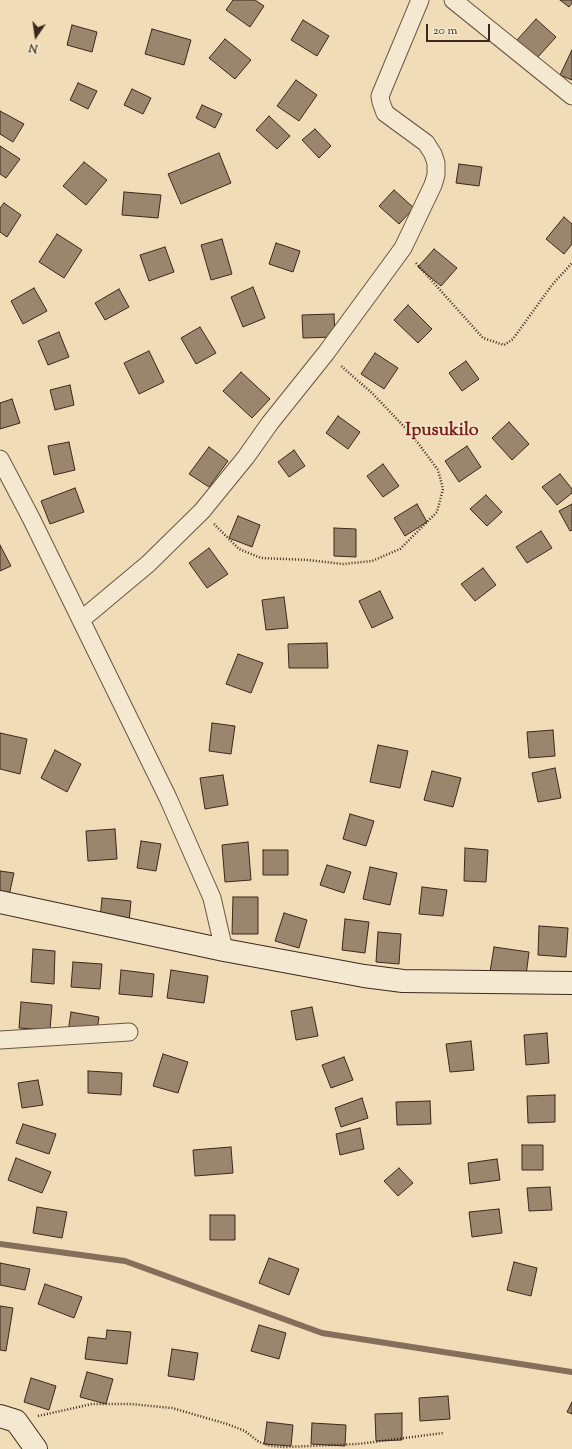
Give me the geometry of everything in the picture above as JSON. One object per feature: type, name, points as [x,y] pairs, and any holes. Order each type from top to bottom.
[{"type":"street","points":[[81,620],[148,564],[202,511],[246,457],[270,422],[326,353],[403,248],[433,185],[436,175],[436,163],[433,154],[426,143],[385,113],[380,102],[380,96],[420,0]]},
{"type":"street","points":[[453,0],[572,96]]},
{"type":"street","points":[[0,459],[31,518],[168,798],[212,898],[224,950]]},
{"type":"street","points":[[0,902],[224,950],[364,976],[403,981],[572,983]]},
{"type":"street","points":[[0,1040],[129,1032]]},
{"type":"street","points":[[8,1418],[36,1449]]},
{"type":"path","points":[[403,248],[483,338],[504,345],[513,339],[552,285],[572,263]]},
{"type":"path","points":[[202,511],[239,549],[250,554],[261,558],[308,560],[343,564],[372,561],[400,549],[437,512],[444,489],[438,470],[412,435],[373,394],[326,353]]},
{"type":"path","points":[[8,1418],[92,1404],[131,1404],[172,1408],[245,1431],[259,1442],[271,1446],[358,1444],[443,1433]]},
{"type":"building","points":[[233,0],[255,0],[264,6],[250,27],[226,10]]},
{"type":"building","points":[[560,0],[572,0],[572,3],[569,7]]},
{"type":"building","points":[[536,19],[556,37],[537,58],[517,40]]},
{"type":"building","points":[[303,20],[329,36],[317,56],[291,40]]},
{"type":"building","points":[[72,25],[97,32],[92,52],[67,45]]},
{"type":"building","points":[[152,29],[191,40],[184,65],[145,54]]},
{"type":"building","points":[[225,39],[251,60],[235,79],[209,58]]},
{"type":"building","points":[[572,50],[572,80],[560,75]]},
{"type":"building","points":[[296,80],[317,95],[299,121],[277,106]]},
{"type":"building","points":[[78,83],[97,91],[88,109],[70,100]]},
{"type":"building","points":[[132,89],[151,98],[143,114],[124,105]]},
{"type":"building","points":[[202,105],[222,114],[215,128],[196,118]]},
{"type":"building","points":[[0,111],[24,124],[13,142],[0,134]]},
{"type":"building","points":[[269,116],[290,136],[277,149],[256,130]]},
{"type":"building","points":[[315,129],[331,146],[319,158],[302,140]]},
{"type":"building","points":[[0,146],[20,159],[6,178],[0,174]]},
{"type":"building","points":[[219,153],[231,183],[181,204],[168,174]]},
{"type":"building","points":[[84,162],[107,180],[86,205],[63,186]]},
{"type":"building","points":[[459,164],[482,167],[479,186],[456,183]]},
{"type":"building","points":[[394,190],[414,208],[399,224],[379,206]]},
{"type":"building","points":[[124,192],[161,195],[158,218],[122,215]]},
{"type":"building","points":[[4,203],[21,215],[7,237],[0,232],[0,208]]},
{"type":"building","points":[[564,217],[572,224],[572,244],[564,254],[546,239]]},
{"type":"building","points":[[57,234],[82,250],[64,278],[39,262]]},
{"type":"building","points":[[222,239],[232,274],[211,280],[201,245]]},
{"type":"building","points":[[276,243],[300,251],[293,272],[269,264]]},
{"type":"building","points":[[165,247],[174,272],[149,281],[140,255]]},
{"type":"building","points":[[434,249],[457,268],[441,286],[418,267]]},
{"type":"building","points":[[253,287],[265,318],[243,327],[231,297]]},
{"type":"building","points":[[34,288],[47,311],[23,324],[11,301]]},
{"type":"building","points":[[119,289],[129,307],[105,320],[95,303]]},
{"type":"building","points":[[408,305],[432,329],[418,343],[394,320]]},
{"type":"building","points":[[334,314],[335,337],[303,338],[302,315]]},
{"type":"building","points":[[200,327],[216,353],[196,364],[181,338]]},
{"type":"building","points":[[59,332],[69,357],[48,365],[38,341]]},
{"type":"building","points":[[149,351],[164,382],[139,394],[124,363]]},
{"type":"building","points":[[375,353],[398,368],[384,389],[361,374]]},
{"type":"building","points":[[466,361],[479,379],[462,391],[449,373]]},
{"type":"building","points":[[241,372],[270,399],[252,418],[223,391]]},
{"type":"building","points":[[70,385],[74,405],[55,410],[50,390]]},
{"type":"building","points":[[12,399],[20,423],[0,429],[0,403]]},
{"type":"building","points":[[338,416],[360,432],[348,449],[326,433]]},
{"type":"building","points":[[509,422],[529,444],[512,460],[492,438]]},
{"type":"building","points":[[69,442],[75,470],[54,475],[48,446]]},
{"type":"building","points":[[467,446],[481,467],[459,482],[445,461]]},
{"type":"building","points":[[209,447],[228,461],[209,487],[189,474]]},
{"type":"building","points":[[294,450],[305,466],[289,477],[278,462]]},
{"type":"building","points":[[383,464],[399,486],[383,497],[367,476]]},
{"type":"building","points":[[560,474],[572,489],[572,493],[557,505],[542,487]]},
{"type":"building","points":[[75,488],[84,512],[50,524],[41,501]]},
{"type":"building","points":[[486,495],[502,512],[487,526],[470,509]]},
{"type":"building","points":[[417,504],[427,522],[405,536],[394,518]]},
{"type":"building","points":[[572,504],[572,530],[570,531],[559,511]]},
{"type":"building","points":[[238,516],[260,525],[252,547],[229,538]]},
{"type":"building","points":[[334,528],[356,529],[356,557],[334,556]]},
{"type":"building","points":[[541,531],[552,548],[527,563],[516,547]]},
{"type":"building","points":[[0,545],[11,566],[0,571]]},
{"type":"building","points":[[209,548],[228,574],[207,588],[189,563]]},
{"type":"building","points":[[483,568],[496,585],[475,601],[461,584]]},
{"type":"building","points":[[380,591],[393,618],[372,628],[359,601]]},
{"type":"building","points":[[284,597],[288,628],[266,630],[262,600]]},
{"type":"building","points":[[327,643],[328,668],[289,668],[288,644]]},
{"type":"building","points":[[238,654],[263,663],[251,693],[226,684]]},
{"type":"building","points":[[212,723],[235,726],[231,754],[209,751]]},
{"type":"building","points":[[553,730],[555,756],[529,758],[527,732]]},
{"type":"building","points":[[0,733],[27,739],[20,774],[0,769]]},
{"type":"building","points":[[378,745],[408,751],[400,788],[370,782]]},
{"type":"building","points":[[55,750],[81,764],[67,792],[41,778]]},
{"type":"building","points":[[555,768],[561,798],[538,802],[532,773]]},
{"type":"building","points":[[432,771],[461,778],[453,807],[424,800]]},
{"type":"building","points":[[223,775],[228,805],[205,809],[200,778]]},
{"type":"building","points":[[350,814],[374,821],[366,846],[343,839]]},
{"type":"building","points":[[115,829],[117,859],[88,861],[86,831]]},
{"type":"building","points":[[141,841],[161,844],[156,871],[137,868]]},
{"type":"building","points":[[248,842],[251,880],[225,882],[222,845]]},
{"type":"building","points":[[465,848],[488,850],[486,882],[464,881]]},
{"type":"building","points":[[263,850],[288,850],[288,875],[263,875]]},
{"type":"building","points":[[327,865],[351,872],[344,893],[320,885]]},
{"type":"building","points":[[370,867],[397,873],[390,905],[363,899]]},
{"type":"building","points":[[0,871],[14,873],[8,900],[0,899]]},
{"type":"building","points":[[422,887],[447,890],[443,916],[419,914]]},
{"type":"building","points":[[233,897],[258,897],[258,934],[232,934]]},
{"type":"building","points":[[102,898],[131,901],[129,922],[100,919]]},
{"type":"building","points":[[284,913],[307,920],[299,948],[275,941]]},
{"type":"building","points":[[345,919],[369,922],[365,953],[342,950]]},
{"type":"building","points":[[539,926],[568,928],[566,957],[538,955]]},
{"type":"building","points":[[378,932],[401,934],[399,964],[376,962]]},
{"type":"building","points":[[494,947],[529,952],[526,976],[490,972]]},
{"type":"building","points":[[33,949],[55,951],[54,984],[31,982]]},
{"type":"building","points":[[73,962],[102,964],[100,989],[71,987]]},
{"type":"building","points":[[121,970],[154,974],[152,997],[119,994]]},
{"type":"building","points":[[171,970],[208,976],[204,1003],[167,998]]},
{"type":"building","points":[[21,1002],[52,1005],[50,1030],[19,1028]]},
{"type":"building","points":[[312,1007],[318,1036],[296,1040],[291,1011]]},
{"type":"building","points":[[71,1012],[99,1017],[96,1037],[68,1032]]},
{"type":"building","points":[[547,1033],[549,1063],[526,1065],[524,1035]]},
{"type":"building","points":[[471,1041],[474,1070],[450,1072],[446,1044]]},
{"type":"building","points":[[163,1054],[188,1062],[178,1093],[153,1086]]},
{"type":"building","points":[[344,1057],[353,1080],[331,1088],[322,1065]]},
{"type":"building","points":[[88,1071],[122,1073],[121,1095],[88,1093]]},
{"type":"building","points":[[38,1080],[43,1105],[22,1108],[18,1083]]},
{"type":"building","points":[[555,1095],[555,1122],[528,1123],[527,1096]]},
{"type":"building","points":[[362,1098],[368,1118],[341,1127],[335,1108]]},
{"type":"building","points":[[430,1101],[431,1124],[397,1125],[396,1102]]},
{"type":"building","points":[[23,1124],[56,1134],[49,1154],[16,1143]]},
{"type":"building","points":[[360,1128],[364,1149],[340,1155],[336,1134]]},
{"type":"building","points":[[522,1145],[543,1145],[543,1170],[522,1170]]},
{"type":"building","points":[[231,1147],[233,1173],[195,1176],[193,1150]]},
{"type":"building","points":[[16,1158],[51,1172],[42,1193],[8,1180]]},
{"type":"building","points":[[497,1159],[500,1180],[470,1184],[468,1163]]},
{"type":"building","points":[[399,1168],[413,1183],[398,1196],[384,1181]]},
{"type":"building","points":[[550,1187],[552,1210],[529,1211],[527,1188]]},
{"type":"building","points":[[37,1207],[67,1212],[62,1238],[33,1233]]},
{"type":"building","points":[[499,1209],[502,1233],[472,1237],[469,1212]]},
{"type":"building","points":[[210,1215],[235,1215],[235,1240],[210,1240]]},
{"type":"building","points":[[269,1258],[299,1269],[289,1295],[259,1283]]},
{"type":"building","points":[[514,1262],[537,1268],[531,1296],[507,1290]]},
{"type":"building","points":[[0,1263],[30,1269],[25,1290],[0,1285]]},
{"type":"building","points":[[45,1284],[82,1297],[74,1318],[38,1304]]},
{"type":"building","points":[[0,1306],[13,1308],[6,1351],[0,1350]]},
{"type":"building","points":[[259,1325],[286,1333],[279,1359],[251,1351]]},
{"type":"building","points":[[107,1330],[131,1332],[127,1364],[85,1359],[88,1337],[106,1339]]},
{"type":"building","points":[[172,1349],[198,1353],[194,1380],[168,1376]]},
{"type":"building","points":[[87,1372],[113,1379],[106,1404],[80,1397]]},
{"type":"building","points":[[31,1378],[56,1386],[49,1410],[24,1402]]},
{"type":"building","points":[[448,1396],[450,1419],[420,1421],[419,1398]]},
{"type":"building","points":[[572,1402],[572,1414],[567,1412]]},
{"type":"building","points":[[402,1413],[402,1440],[376,1441],[375,1414]]},
{"type":"building","points":[[267,1422],[293,1425],[291,1446],[264,1444]]},
{"type":"building","points":[[312,1423],[346,1425],[345,1446],[311,1444]]},
{"type":"waterway","points":[[0,1244],[125,1261],[322,1333],[572,1372]]},
{"type":"district","name":"Ipusukilo","points":[[442,432]]}]
